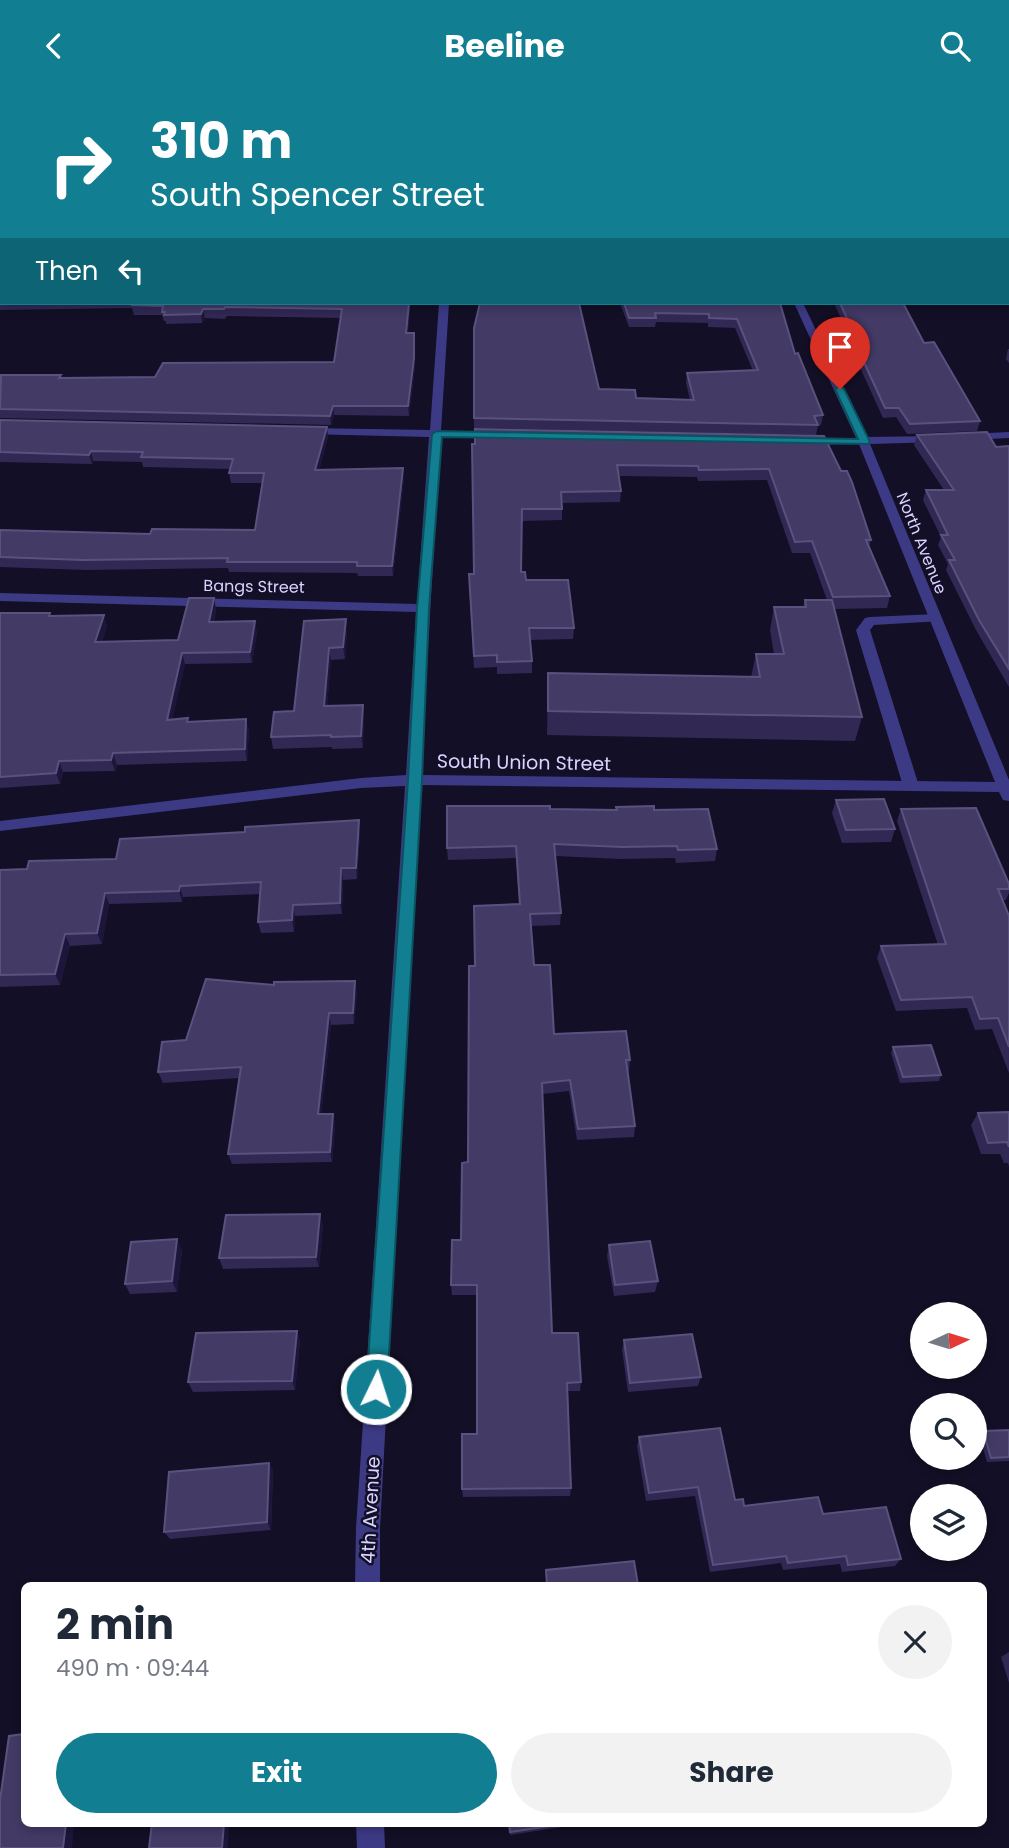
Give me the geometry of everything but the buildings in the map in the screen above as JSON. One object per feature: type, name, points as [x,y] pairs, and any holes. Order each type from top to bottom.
[{"type":"street","name":"4th Avenue","points":[[367,1582],[368,1528],[415,780],[423,608],[444,305]]},
{"type":"street","name":"North Avenue","points":[[801,305],[864,442],[1007,791]]},
{"type":"street","points":[[291,431],[511,435]]},
{"type":"street","points":[[787,441],[864,442],[1009,435]]},
{"type":"street","name":"Bangs Street","points":[[0,597],[423,608]]},
{"type":"street","points":[[911,786],[863,630],[870,621],[936,618]]},
{"type":"street","name":"South Union Street","points":[[0,826],[360,783],[415,780],[911,786],[1007,791]]},
{"type":"street","points":[[370,1827],[371,1848]]},
{"type":"route","points":[[376,1389],[415,780],[423,608],[437,434],[864,442],[840,389]]}]
